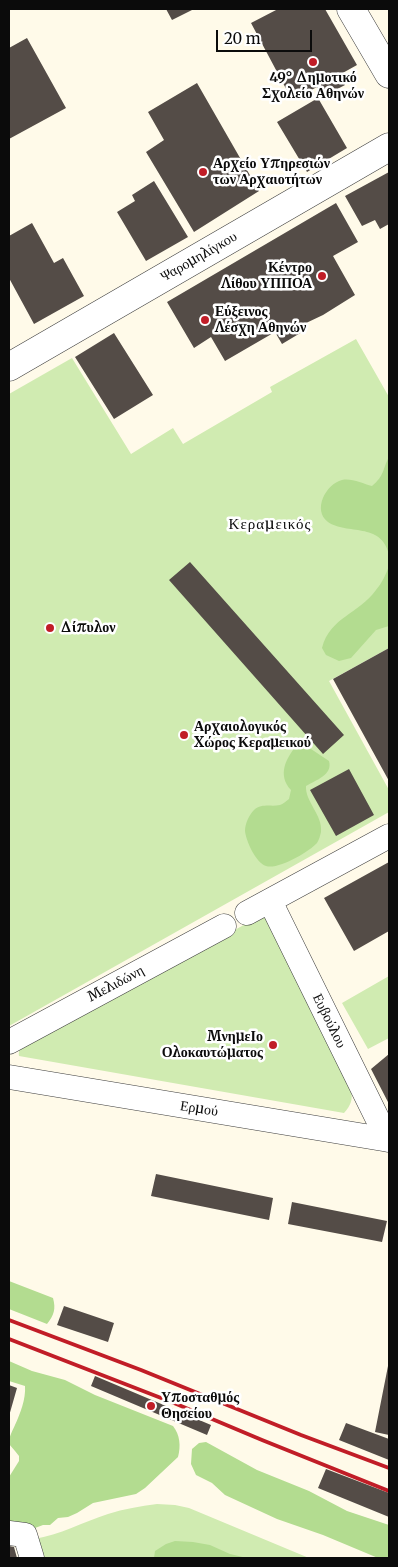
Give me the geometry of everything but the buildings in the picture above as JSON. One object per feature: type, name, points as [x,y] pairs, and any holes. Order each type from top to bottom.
[{"type":"street","points":[[351,9],[389,74]]},
{"type":"street","name":"Ψαρομηλίγκου","points":[[9,367],[389,147]]},
{"type":"street","points":[[247,913],[389,836]]},
{"type":"street","name":"Ευβούλου","points":[[270,901],[389,1140]]},
{"type":"street","name":"Μελιδώνη","points":[[9,1042],[224,926]]},
{"type":"street","name":"Ερμού","points":[[9,1077],[389,1140]]},
{"type":"street","points":[[17,1534],[32,1558]]},
{"type":"green space","name":"Αρχαιολογικός Χώρος Κεραμεικού","points":[[356,339],[389,397],[389,648],[329,681],[389,790],[389,812],[9,1026],[9,394],[72,358],[131,454],[173,428],[183,444],[272,392],[270,387]]},
{"type":"green space","points":[[389,457],[389,554],[385,544],[379,537],[371,533],[336,526],[328,522],[323,517],[321,504],[326,492],[336,482],[354,480],[372,486],[381,475]]},
{"type":"green space","points":[[389,566],[389,626],[376,630],[351,658],[339,661],[326,655],[322,648],[331,629],[369,598],[380,584]]},
{"type":"green space","points":[[297,745],[308,747],[329,761],[330,766],[326,773],[306,786],[308,798],[321,826],[321,833],[317,843],[301,855],[285,863],[271,867],[266,866],[259,861],[249,846],[245,831],[246,825],[250,814],[257,808],[280,805],[289,799],[291,790],[284,778],[284,773],[289,755]]},
{"type":"green space","points":[[264,914],[351,1090],[351,1102],[344,1113],[19,1056],[20,1049],[25,1044]]},
{"type":"green space","points":[[389,976],[389,1038],[368,1049],[342,1003]]},
{"type":"green space","points":[[9,1281],[53,1298],[54,1312],[47,1324],[9,1309]]},
{"type":"green space","points":[[9,1361],[32,1371],[65,1380],[95,1395],[173,1426],[179,1441],[178,1457],[136,1494],[93,1503],[68,1517],[58,1518],[50,1525],[9,1531],[9,1477],[19,1461],[19,1456],[9,1444],[9,1441],[25,1396],[25,1386],[9,1381]]},
{"type":"green space","points":[[206,1442],[257,1470],[309,1491],[347,1511],[389,1525],[389,1558],[378,1558],[323,1535],[277,1519],[225,1495],[212,1483],[196,1475],[191,1464],[192,1449],[199,1443]]},
{"type":"green space","points":[[157,1504],[189,1508],[309,1558],[39,1558],[34,1539],[114,1512]]},
{"type":"green space","points":[[175,1541],[210,1545],[230,1554],[247,1558],[154,1558],[155,1551]]},
{"type":"railway","points":[[9,1320],[389,1468]]},
{"type":"railway","points":[[9,1339],[174,1403],[389,1491]]},
{"type":"place","name":"49° Δημοτικό Σχολείο Αθηνών","points":[[313,62]]},
{"type":"place","name":"Αρχείο Υπηρεσιών των Αρχαιοτήτων","points":[[203,172]]},
{"type":"place","name":"Κέντρο Λίθου ΥΠΠΟΑ","points":[[322,276]]},
{"type":"place","name":"Εύξεινος Λέσχη Αθηνών","points":[[205,320]]},
{"type":"place","name":"Δίπυλον","points":[[50,628]]},
{"type":"place","name":"Αρχαιολογικός Χώρος Κεραμεικού","points":[[184,735]]},
{"type":"place","name":"ΜνημεΙο Ολοκαυτώματος","points":[[273,1045]]},
{"type":"place","name":"Υποσταθμός Θησείου","points":[[151,1406]]},
{"type":"district","name":"Κεραμεικός","points":[[270,525]]}]
